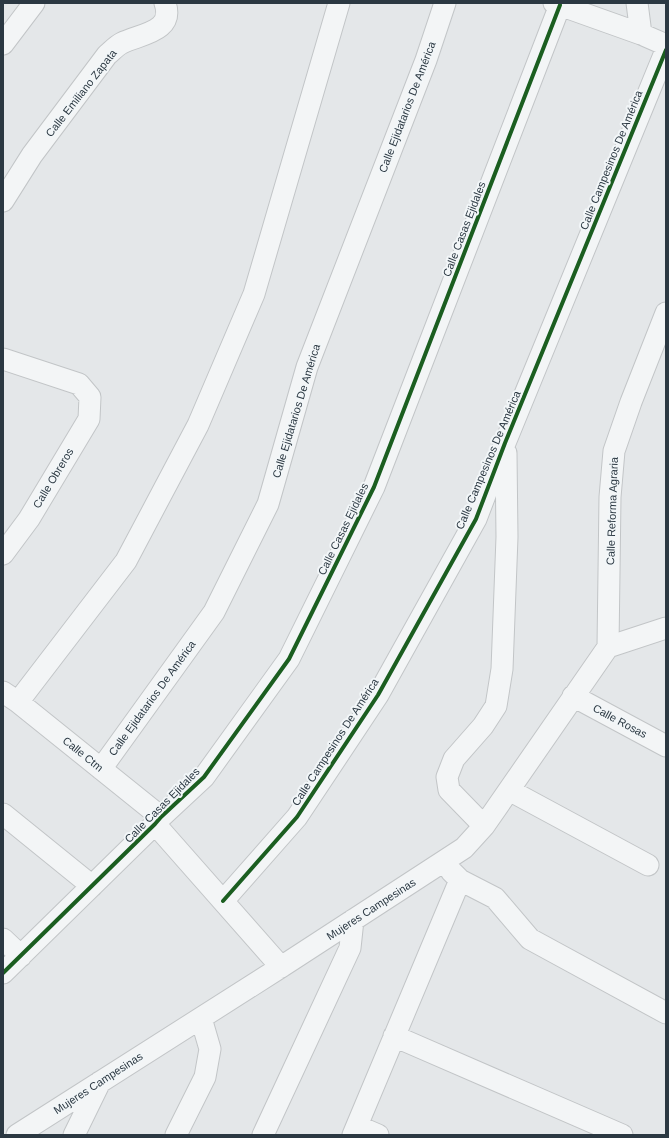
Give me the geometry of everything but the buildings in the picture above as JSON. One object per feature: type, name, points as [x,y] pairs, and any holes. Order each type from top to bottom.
[{"type":"street","points":[[3,44],[34,3]]},
{"type":"street","name":"Calle Emiliano Zapata","points":[[3,201],[32,155],[107,55],[120,44],[158,29],[165,21],[167,10],[165,3]]},
{"type":"street","points":[[10,697],[126,561],[198,425],[254,294],[339,3]]},
{"type":"street","name":"Calle Ejidatarios De América","points":[[101,769],[214,612],[268,504],[307,367],[426,60],[445,3]]},
{"type":"street","points":[[637,3],[642,34]]},
{"type":"street","points":[[557,4],[642,34],[666,45]]},
{"type":"street","name":"Calle Casas Ejidales","points":[[3,973],[158,820],[204,777],[289,659],[374,487],[557,4]]},
{"type":"street","name":"Calle Campesinos De América","points":[[223,901],[297,817],[378,695],[476,519],[505,443],[666,50]]},
{"type":"street","name":"Calle Reforma Agraria","points":[[608,647],[610,497],[614,451],[631,402],[666,313]]},
{"type":"street","name":"Calle Obreros","points":[[3,359],[79,384],[90,397],[89,419],[29,519],[3,554]]},
{"type":"street","points":[[484,826],[449,790],[447,777],[454,759],[483,726],[496,706],[502,669],[507,537],[505,443]]},
{"type":"street","points":[[608,647],[666,628]]},
{"type":"street","name":"Mujeres Campesinas","points":[[17,1135],[281,967],[464,848],[484,826],[608,647]]},
{"type":"street","name":"Calle Rosas","points":[[573,696],[666,746]]},
{"type":"street","name":"Calle Ctm","points":[[10,697],[101,769],[158,820],[223,901],[281,967]]},
{"type":"street","points":[[509,790],[648,865]]},
{"type":"street","points":[[3,814],[92,886]]},
{"type":"street","points":[[443,862],[460,880],[495,898],[530,939],[666,1013]]},
{"type":"street","points":[[378,1135],[355,1131],[460,880]]},
{"type":"street","points":[[263,1135],[350,948],[353,920]]},
{"type":"street","points":[[3,939],[21,956]]},
{"type":"street","points":[[176,1135],[205,1077],[210,1049],[201,1018]]},
{"type":"street","points":[[394,1036],[622,1135]]},
{"type":"street","points":[[74,1135],[100,1082]]},
{"type":"cycle path","points":[[3,973],[161,817],[204,777],[289,659],[374,487],[560,5]]},
{"type":"cycle path","points":[[223,901],[297,817],[378,695],[476,519],[505,443],[666,50]]}]
